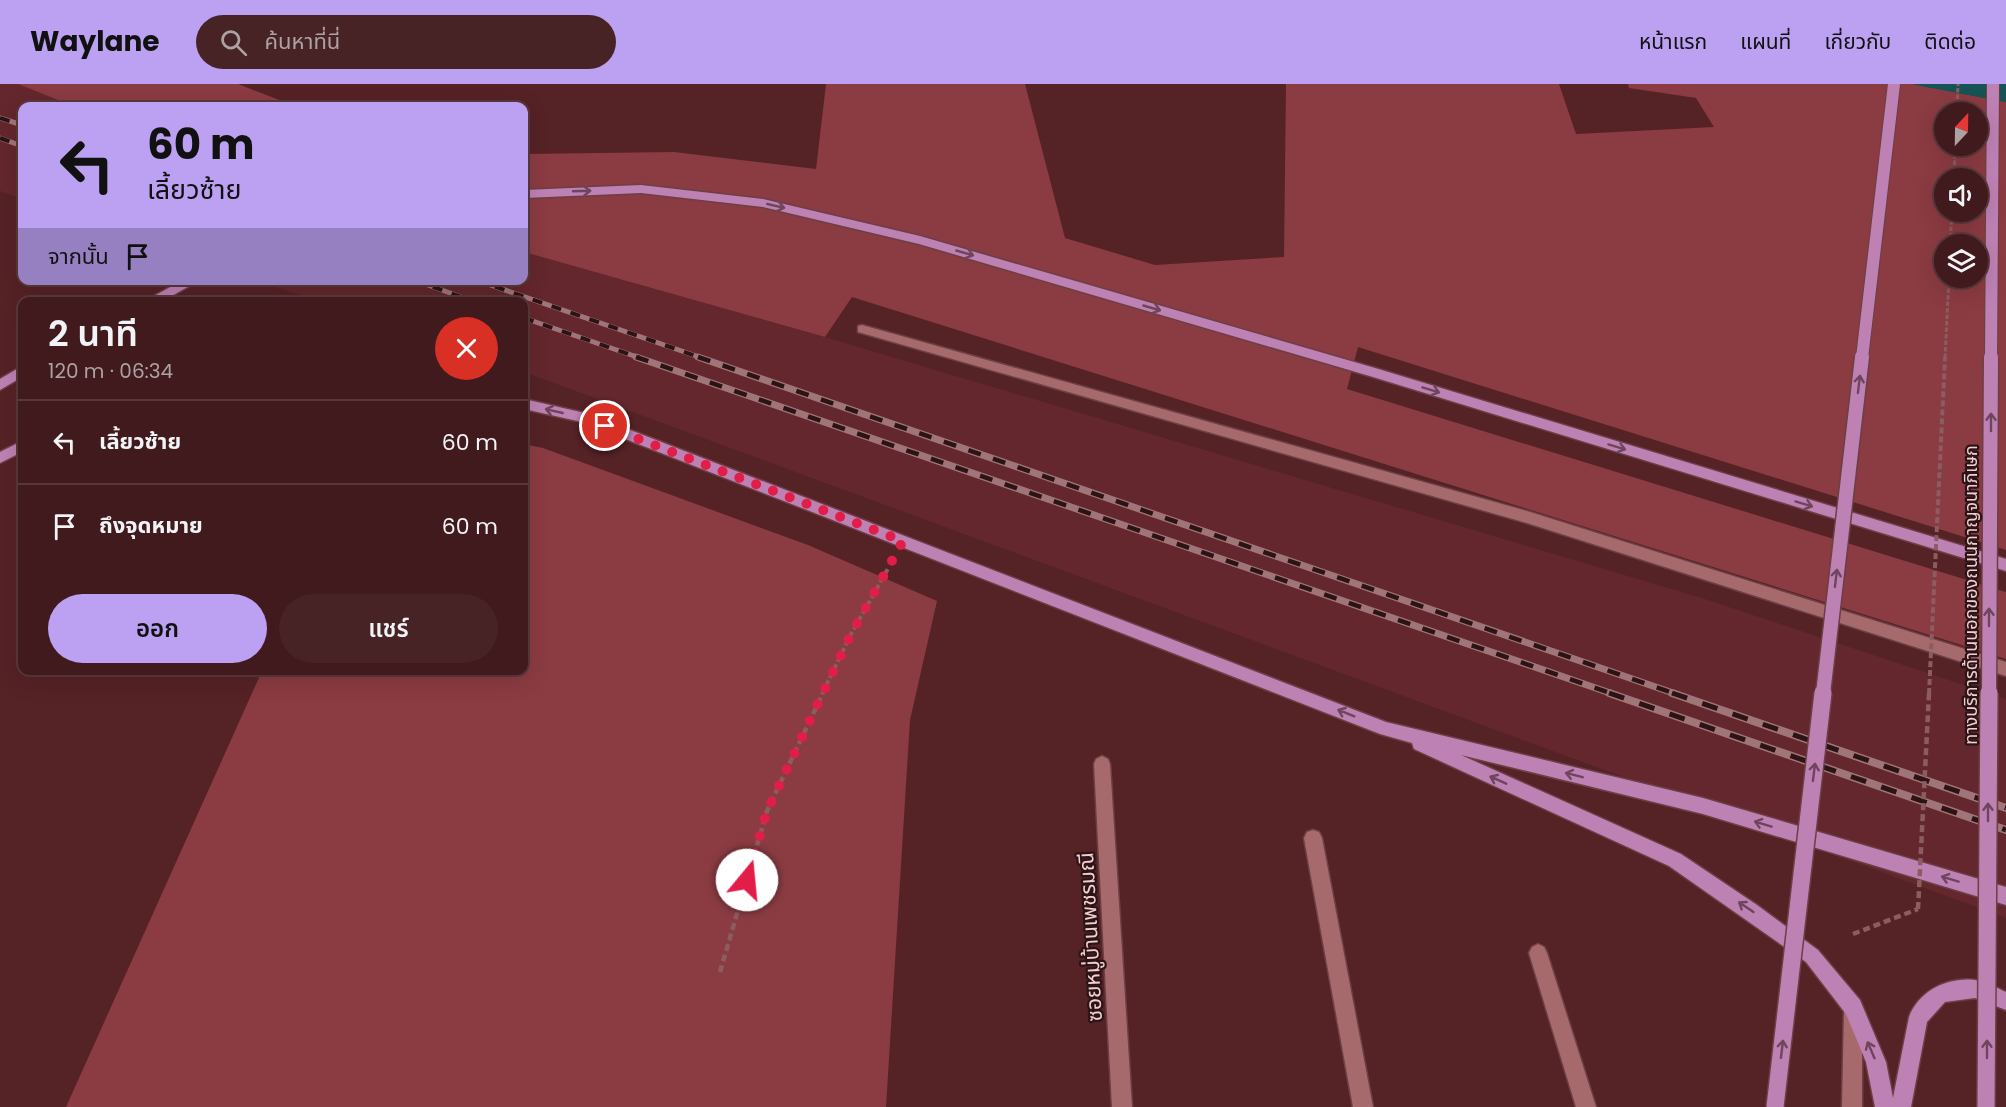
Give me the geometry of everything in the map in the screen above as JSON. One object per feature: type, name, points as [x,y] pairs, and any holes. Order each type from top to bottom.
[{"type":"main road","points":[[1775,1107],[1894,84]]},
{"type":"main road","name":"ทางบริการด้านนอกของถนนกาญจนาภิเษก","points":[[1986,1107],[1993,84]]},
{"type":"main road","points":[[528,194],[641,189],[763,203],[921,240],[1375,373],[2006,565]]},
{"type":"main road","points":[[159,297],[184,285]]},
{"type":"main road","points":[[0,385],[18,374]]},
{"type":"main road","points":[[528,405],[584,418],[1386,729],[1675,860],[1751,911],[1812,956],[1853,1007],[1876,1062],[1885,1107]]},
{"type":"main road","points":[[0,458],[18,448]]},
{"type":"main road","points":[[1386,729],[1703,806],[2006,896]]},
{"type":"main road","points":[[1901,1107],[1918,1017],[1940,993],[1975,989],[2006,1001]]},
{"type":"street","points":[[862,329],[1527,517],[2006,669]]},
{"type":"street","name":"ซอยหมู่บ้านเพชรมณี","points":[[1102,765],[1122,1107]]},
{"type":"street","points":[[1313,838],[1363,1107]]},
{"type":"street","points":[[1538,953],[1586,1107]]},
{"type":"street","points":[[1852,1107],[1853,1007]]},
{"type":"path","points":[[1957,102],[1958,84]]},
{"type":"path","points":[[1853,934],[1918,909],[1949,288]]},
{"type":"path","points":[[720,972],[767,811],[850,636],[903,541]]},
{"type":"shaded area","points":[[0,84],[18,84],[63,102],[18,102],[18,198],[0,191]]},
{"type":"shaded area","points":[[18,84],[238,84],[285,102],[63,102]]},
{"type":"shaded area","points":[[826,84],[1025,84],[1065,238],[1155,265],[1284,257],[1286,84],[1559,84],[1576,134],[1714,127],[1696,98],[1629,88],[1628,84],[1913,84],[2006,102],[2006,550],[1358,347],[1347,389],[2006,592],[2006,659],[852,297],[825,337],[528,253],[528,154],[674,152],[816,169]]},
{"type":"shaded area","points":[[528,253],[825,337],[1702,598],[2006,699],[2006,918],[528,373],[528,297],[306,297],[269,285],[528,285]]},
{"type":"shaded area","points":[[528,445],[543,448],[808,545],[937,601],[910,720],[886,1107],[66,1107],[260,675],[528,675]]},
{"type":"water","points":[[1913,84],[2006,84],[2006,102],[1926,87]]},
{"type":"railway","points":[[0,118],[18,124]]},
{"type":"railway","points":[[0,138],[18,145]]},
{"type":"railway","points":[[428,285],[461,297]]},
{"type":"railway","points":[[490,285],[525,297]]},
{"type":"railway","points":[[528,298],[702,358]]},
{"type":"railway","points":[[528,319],[640,358]]},
{"type":"railway","points":[[636,357],[1613,694]]},
{"type":"railway","points":[[698,357],[1676,694]]},
{"type":"railway","points":[[1609,693],[2006,830]]},
{"type":"railway","points":[[1672,693],[2006,808]]},
{"type":"route","points":[[605,426],[903,541],[850,636],[767,811],[747,880]]}]
